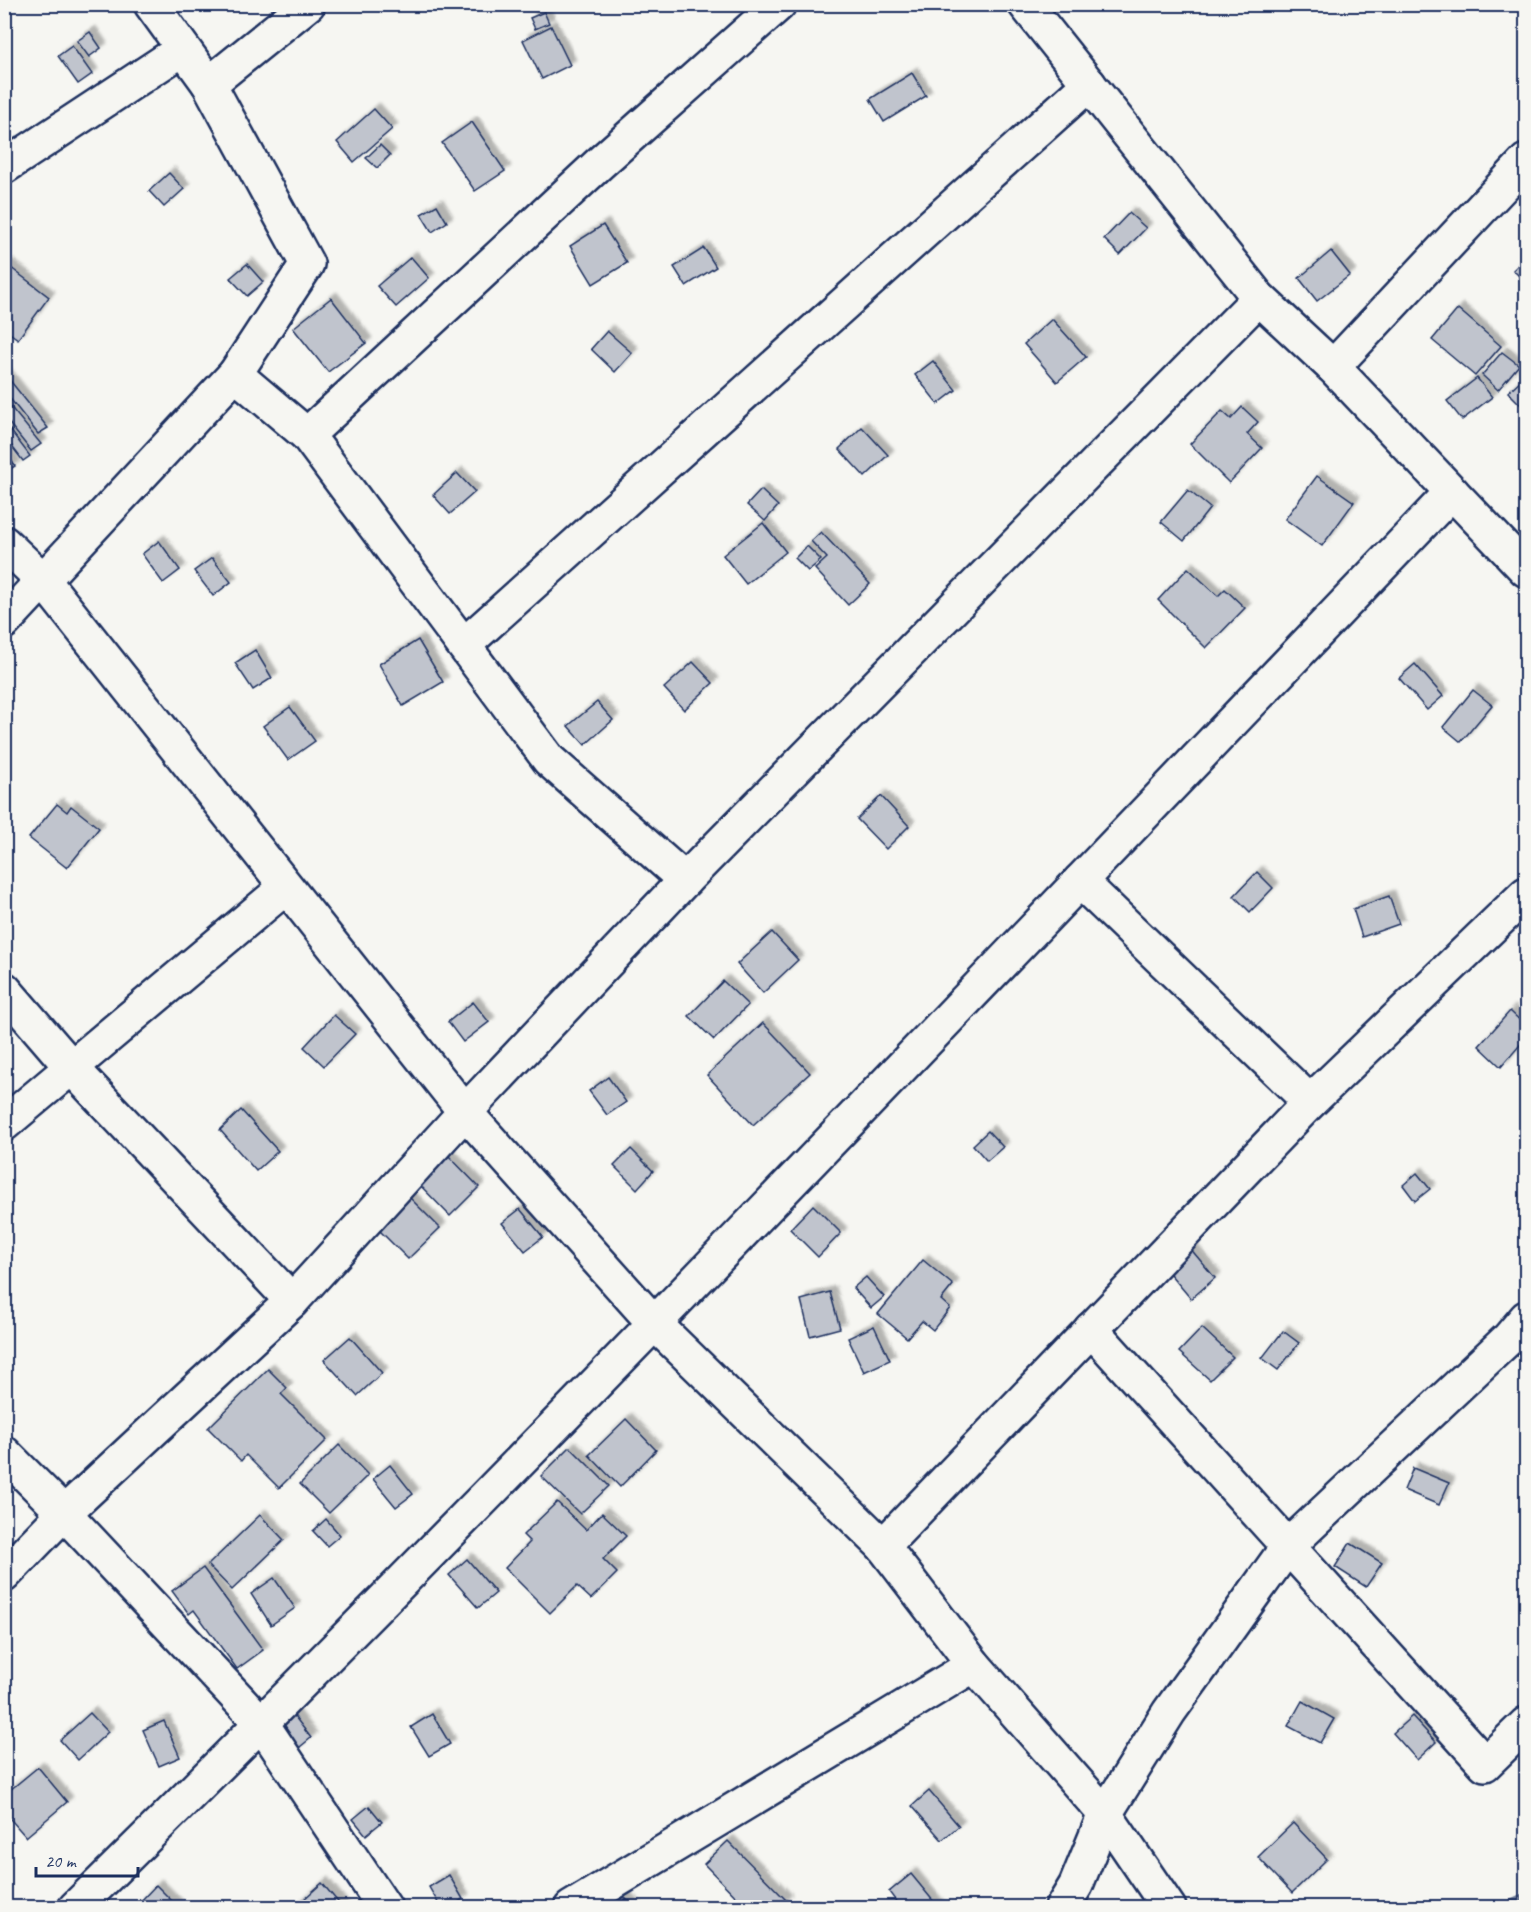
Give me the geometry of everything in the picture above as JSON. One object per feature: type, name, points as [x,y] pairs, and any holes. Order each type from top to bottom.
[{"type":"street","points":[[4,622],[235,374],[307,264],[209,84],[152,4]]},
{"type":"street","points":[[209,84],[308,4]]},
{"type":"street","points":[[307,435],[600,163],[779,4]]},
{"type":"street","points":[[1025,4],[1259,298],[1333,367],[1527,570]]},
{"type":"street","points":[[4,167],[183,49]]},
{"type":"street","points":[[464,645],[1089,84]]},
{"type":"street","points":[[1333,367],[1527,161]]},
{"type":"street","points":[[4,1575],[64,1513],[292,1301],[465,1112],[685,880],[1259,298]]},
{"type":"street","points":[[235,374],[307,435],[549,760],[685,880]]},
{"type":"street","points":[[75,1908],[261,1724],[656,1324],[1452,492]]},
{"type":"street","points":[[4,543],[44,581],[465,1112],[656,1324],[883,1546],[974,1665],[1105,1814],[1169,1908]]},
{"type":"street","points":[[1080,881],[1310,1102]]},
{"type":"street","points":[[4,1124],[286,887]]},
{"type":"street","points":[[883,1546],[1310,1102],[1527,894]]},
{"type":"street","points":[[4,989],[72,1068],[292,1301]]},
{"type":"street","points":[[1091,1329],[1485,1764],[1527,1724]]},
{"type":"street","points":[[1062,1908],[1076,1885],[1105,1814],[1169,1712],[1288,1546],[1521,1337]]},
{"type":"street","points":[[4,1453],[64,1513],[261,1724],[385,1908]]},
{"type":"street","points":[[571,1908],[974,1665]]},
{"type":"building","points":[[544,12],[549,23],[535,29],[530,18]]},
{"type":"building","points":[[551,26],[570,65],[542,79],[523,40]]},
{"type":"building","points":[[90,32],[101,48],[89,57],[77,41]]},
{"type":"building","points":[[72,46],[92,74],[78,84],[58,56]]},
{"type":"building","points":[[912,73],[926,96],[884,122],[870,99]]},
{"type":"building","points":[[374,109],[392,129],[354,162],[337,142]]},
{"type":"building","points":[[472,122],[505,171],[475,191],[442,143]]},
{"type":"building","points":[[380,145],[390,155],[377,168],[366,158]]},
{"type":"building","points":[[169,173],[184,189],[164,207],[149,191]]},
{"type":"building","points":[[437,205],[447,222],[432,232],[421,214]]},
{"type":"building","points":[[1129,213],[1146,228],[1120,255],[1104,239]]},
{"type":"building","points":[[603,225],[627,263],[593,284],[570,246]]},
{"type":"building","points":[[704,248],[716,267],[686,286],[674,267]]},
{"type":"building","points":[[1331,251],[1350,275],[1317,301],[1299,278]]},
{"type":"building","points":[[411,257],[429,278],[396,307],[377,286]]},
{"type":"building","points":[[1526,257],[1526,283],[1513,270]]},
{"type":"building","points":[[6,264],[49,297],[18,339],[4,329]]},
{"type":"building","points":[[247,264],[263,282],[247,296],[230,278]]},
{"type":"building","points":[[331,298],[366,343],[328,372],[293,328]]},
{"type":"building","points":[[1458,309],[1501,346],[1475,376],[1432,340]]},
{"type":"building","points":[[1052,319],[1086,357],[1057,382],[1024,344]]},
{"type":"building","points":[[607,331],[632,353],[615,372],[591,349]]},
{"type":"building","points":[[1502,352],[1519,365],[1498,390],[1482,375]]},
{"type":"building","points":[[933,361],[956,390],[938,404],[915,375]]},
{"type":"building","points":[[4,373],[48,428],[38,434],[4,391]]},
{"type":"building","points":[[1477,378],[1492,397],[1462,420],[1447,401]]},
{"type":"building","points":[[1523,378],[1526,382],[1525,409],[1508,392]]},
{"type":"building","points":[[4,399],[41,444],[31,451],[4,417]]},
{"type":"building","points":[[1242,407],[1258,422],[1247,434],[1262,448],[1229,483],[1190,444],[1222,411],[1231,419]]},
{"type":"building","points":[[4,422],[30,456],[23,461],[4,436]]},
{"type":"building","points":[[862,427],[888,455],[865,477],[839,449]]},
{"type":"building","points":[[4,449],[15,466],[7,471],[4,468]]},
{"type":"building","points":[[457,473],[475,492],[450,514],[433,495]]},
{"type":"building","points":[[1317,476],[1354,502],[1322,546],[1285,519]]},
{"type":"building","points":[[761,490],[778,506],[765,521],[747,505]]},
{"type":"building","points":[[1188,490],[1210,508],[1184,541],[1161,522]]},
{"type":"building","points":[[763,523],[786,552],[746,584],[723,555]]},
{"type":"building","points":[[821,532],[870,584],[848,605],[815,569],[827,558],[811,541]]},
{"type":"building","points":[[159,541],[180,570],[163,583],[142,554]]},
{"type":"building","points":[[807,546],[821,560],[808,571],[795,558]]},
{"type":"building","points":[[212,558],[231,582],[213,596],[194,571]]},
{"type":"building","points":[[1188,568],[1218,596],[1225,589],[1245,608],[1206,648],[1158,600]]},
{"type":"building","points":[[418,640],[443,682],[403,706],[379,664]]},
{"type":"building","points":[[255,650],[272,678],[253,690],[235,663]]},
{"type":"building","points":[[693,662],[713,683],[684,710],[664,688]]},
{"type":"building","points":[[1415,664],[1443,696],[1427,710],[1399,678]]},
{"type":"building","points":[[1473,690],[1492,705],[1461,742],[1443,727]]},
{"type":"building","points":[[597,702],[613,720],[585,745],[568,726]]},
{"type":"building","points":[[290,707],[315,741],[288,760],[263,726]]},
{"type":"building","points":[[881,796],[909,826],[886,849],[857,819]]},
{"type":"building","points":[[57,804],[67,812],[71,806],[99,828],[67,868],[29,838]]},
{"type":"building","points":[[1257,872],[1273,888],[1250,912],[1234,896]]},
{"type":"building","points":[[1389,896],[1399,924],[1362,937],[1353,909]]},
{"type":"building","points":[[772,932],[798,960],[763,993],[737,964]]},
{"type":"building","points":[[723,981],[748,1005],[714,1040],[689,1016]]},
{"type":"building","points":[[473,1002],[489,1022],[463,1042],[448,1022]]},
{"type":"building","points":[[1510,1011],[1526,1026],[1526,1038],[1501,1067],[1479,1046]]},
{"type":"building","points":[[334,1015],[355,1034],[324,1066],[304,1047]]},
{"type":"building","points":[[763,1023],[810,1073],[753,1125],[707,1075]]},
{"type":"building","points":[[608,1077],[626,1102],[607,1115],[589,1091]]},
{"type":"building","points":[[241,1110],[278,1151],[256,1171],[220,1130]]},
{"type":"building","points":[[988,1131],[1003,1147],[987,1161],[973,1145]]},
{"type":"building","points":[[631,1149],[653,1171],[637,1189],[614,1166]]},
{"type":"building","points":[[446,1153],[479,1187],[450,1216],[417,1182]]},
{"type":"building","points":[[1417,1173],[1430,1189],[1415,1201],[1403,1185]]},
{"type":"building","points":[[405,1193],[440,1228],[408,1259],[374,1225]]},
{"type":"building","points":[[813,1205],[841,1233],[818,1257],[790,1229]]},
{"type":"building","points":[[520,1209],[543,1237],[525,1251],[502,1223]]},
{"type":"building","points":[[1189,1247],[1215,1278],[1191,1299],[1165,1268]]},
{"type":"building","points":[[923,1260],[953,1285],[941,1300],[950,1308],[933,1330],[922,1321],[907,1338],[878,1314]]},
{"type":"building","points":[[866,1277],[884,1297],[871,1308],[853,1288]]},
{"type":"building","points":[[830,1292],[840,1328],[810,1336],[801,1300]]},
{"type":"building","points":[[874,1326],[890,1360],[864,1372],[848,1338]]},
{"type":"building","points":[[1202,1328],[1233,1357],[1210,1380],[1179,1352]]},
{"type":"building","points":[[1283,1331],[1299,1343],[1278,1370],[1262,1358]]},
{"type":"building","points":[[350,1337],[382,1373],[357,1396],[324,1360]]},
{"type":"building","points":[[268,1369],[287,1388],[281,1394],[327,1440],[279,1488],[246,1455],[241,1461],[208,1428]]},
{"type":"building","points":[[626,1419],[656,1450],[620,1487],[589,1455]]},
{"type":"building","points":[[339,1445],[368,1475],[329,1513],[300,1484]]},
{"type":"building","points":[[570,1447],[609,1486],[580,1514],[541,1476]]},
{"type":"building","points":[[390,1465],[413,1494],[396,1507],[373,1479]]},
{"type":"building","points":[[1413,1468],[1449,1483],[1439,1505],[1404,1490]]},
{"type":"building","points":[[557,1502],[586,1530],[602,1513],[626,1536],[603,1559],[617,1573],[591,1599],[577,1586],[550,1613],[505,1568],[530,1542],[523,1535]]},
{"type":"building","points":[[260,1515],[284,1540],[232,1590],[208,1565]]},
{"type":"building","points":[[326,1519],[340,1535],[327,1546],[313,1531]]},
{"type":"building","points":[[1350,1543],[1382,1563],[1366,1587],[1335,1567]]},
{"type":"building","points":[[467,1559],[496,1593],[478,1608],[449,1575]]},
{"type":"building","points":[[203,1568],[263,1650],[237,1669],[194,1610],[189,1614],[172,1591]]},
{"type":"building","points":[[274,1578],[295,1608],[271,1625],[251,1594]]},
{"type":"building","points":[[1302,1701],[1334,1719],[1320,1743],[1288,1726]]},
{"type":"building","points":[[90,1713],[108,1732],[78,1760],[60,1740]]},
{"type":"building","points":[[292,1713],[311,1738],[295,1751],[274,1726]]},
{"type":"building","points":[[432,1714],[450,1744],[429,1756],[411,1727]]},
{"type":"building","points":[[1412,1716],[1436,1742],[1417,1760],[1393,1733]]},
{"type":"building","points":[[164,1721],[180,1757],[159,1766],[143,1730]]},
{"type":"building","points":[[38,1767],[67,1802],[26,1837],[4,1812],[4,1795]]},
{"type":"building","points":[[929,1791],[959,1826],[942,1840],[912,1806]]},
{"type":"building","points":[[369,1806],[382,1822],[366,1835],[353,1819]]},
{"type":"building","points":[[1293,1823],[1327,1859],[1292,1893],[1258,1857]]},
{"type":"building","points":[[728,1841],[786,1900],[778,1908],[747,1908],[704,1864]]},
{"type":"building","points":[[911,1874],[939,1908],[901,1908],[889,1892]]},
{"type":"building","points":[[449,1875],[463,1899],[449,1908],[441,1908],[429,1887]]},
{"type":"building","points":[[322,1883],[343,1908],[294,1908]]},
{"type":"building","points":[[156,1885],[179,1908],[144,1908],[139,1903]]},
{"type":"building","points":[[621,1894],[635,1908],[608,1908]]},
{"type":"waterway","points":[[1504,1908],[1526,1898]]}]
